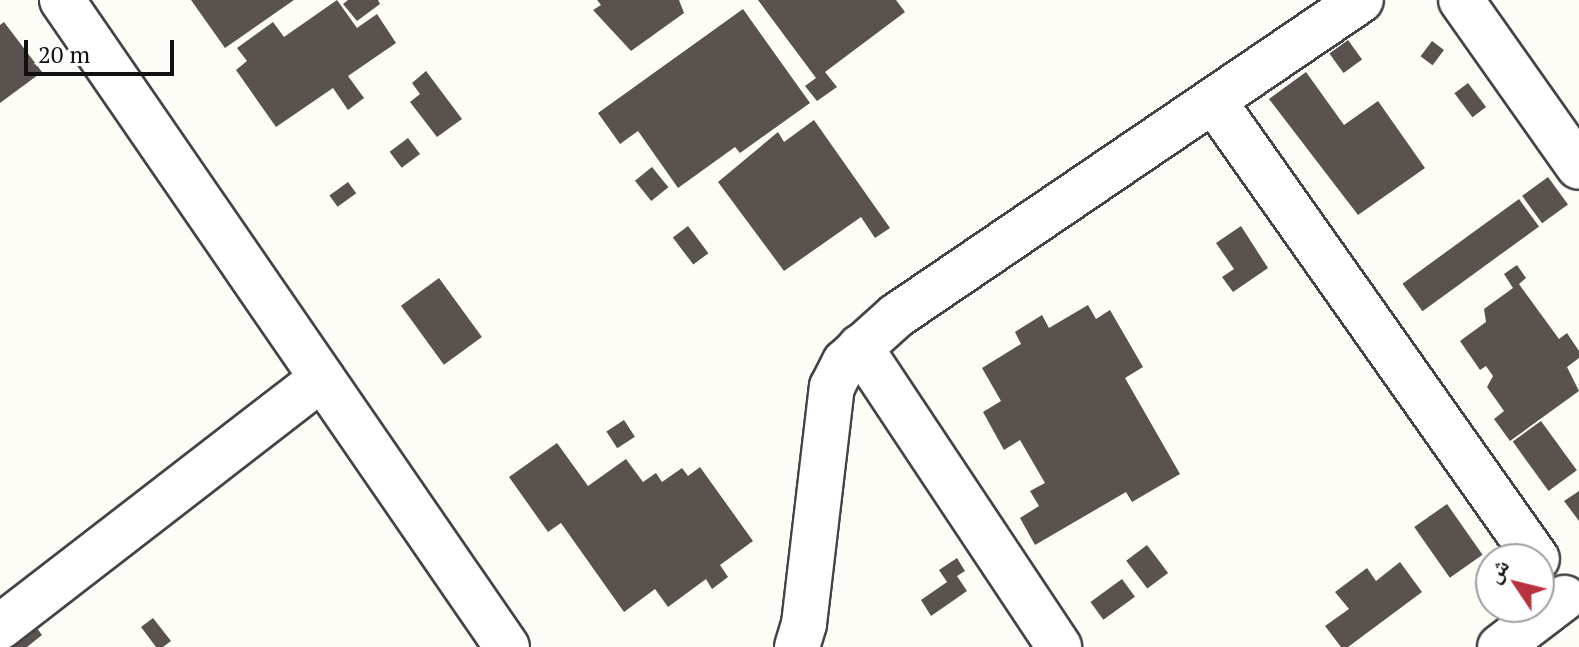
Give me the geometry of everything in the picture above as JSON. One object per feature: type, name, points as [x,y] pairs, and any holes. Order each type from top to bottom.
[{"type":"street","points":[[62,0],[507,647]]},
{"type":"street","points":[[797,647],[832,387],[860,347],[896,316],[1215,103],[1361,0]]},
{"type":"street","points":[[1461,0],[1579,167]]},
{"type":"street","points":[[1215,103],[1525,543]]},
{"type":"street","points":[[860,347],[1059,647]]},
{"type":"street","points":[[0,627],[322,378]]},
{"type":"street","points":[[1500,647],[1572,608],[1555,584]]},
{"type":"building","points":[[191,0],[294,0],[225,48]]},
{"type":"building","points":[[337,0],[357,28],[377,14],[396,43],[348,76],[364,98],[348,110],[333,88],[276,127],[236,70],[247,61],[237,48],[273,22],[284,37]]},
{"type":"building","points":[[348,0],[378,0],[380,4],[357,21],[343,4]]},
{"type":"building","points":[[597,0],[679,0],[684,13],[631,51],[593,10],[601,5]]},
{"type":"building","points":[[758,0],[896,0],[905,12],[825,72],[837,87],[817,101],[805,86],[816,78]]},
{"type":"building","points":[[743,9],[810,103],[740,153],[735,147],[678,188],[638,131],[620,144],[598,113]]},
{"type":"building","points":[[4,22],[42,72],[0,103],[0,25]]},
{"type":"building","points":[[1348,40],[1362,59],[1343,73],[1329,54]]},
{"type":"building","points":[[1432,41],[1444,50],[1433,65],[1421,56]]},
{"type":"building","points":[[426,71],[462,119],[437,137],[410,102],[420,94],[412,83]]},
{"type":"building","points":[[1306,72],[1344,125],[1378,101],[1425,168],[1358,215],[1269,99]]},
{"type":"building","points":[[1468,83],[1486,107],[1472,117],[1454,93]]},
{"type":"building","points":[[814,120],[890,228],[875,238],[861,217],[784,271],[718,182],[778,132],[784,142]]},
{"type":"building","points":[[408,138],[420,154],[402,168],[390,152]]},
{"type":"building","points":[[652,167],[668,187],[651,201],[635,181]]},
{"type":"building","points":[[1548,177],[1568,205],[1542,223],[1522,196]]},
{"type":"building","points":[[348,182],[356,193],[338,207],[329,196]]},
{"type":"building","points":[[1519,199],[1539,227],[1422,311],[1403,284]]},
{"type":"building","points":[[688,226],[708,253],[693,265],[673,237]]},
{"type":"building","points":[[1241,226],[1268,268],[1233,292],[1222,277],[1234,269],[1216,243]]},
{"type":"building","points":[[1517,265],[1526,278],[1519,284],[1559,339],[1567,333],[1579,351],[1579,358],[1567,367],[1579,391],[1510,441],[1494,419],[1504,411],[1487,387],[1493,376],[1486,366],[1480,370],[1460,341],[1486,322],[1484,309],[1513,288],[1504,274]]},
{"type":"building","points":[[439,278],[482,337],[444,365],[401,306]]},
{"type":"building","points":[[1088,305],[1096,319],[1110,310],[1143,367],[1125,378],[1180,474],[1132,502],[1126,492],[1035,545],[1020,518],[1039,506],[1030,491],[1045,483],[1020,440],[1004,450],[983,412],[1001,401],[982,368],[1021,344],[1015,332],[1042,315],[1049,328]]},
{"type":"building","points":[[624,420],[635,437],[617,448],[606,431]]},
{"type":"building","points":[[1541,421],[1577,470],[1549,491],[1513,442]]},
{"type":"building","points":[[557,443],[588,486],[626,459],[643,482],[656,473],[662,482],[682,468],[688,476],[700,467],[753,541],[720,565],[728,577],[712,589],[706,579],[668,607],[655,589],[624,612],[561,523],[548,532],[509,477]]},
{"type":"building","points":[[1579,491],[1579,521],[1564,501]]},
{"type":"building","points":[[1447,504],[1475,544],[1475,560],[1450,578],[1414,527]]},
{"type":"building","points":[[1147,545],[1168,573],[1147,589],[1126,561]]},
{"type":"building","points":[[957,558],[965,571],[957,576],[967,591],[931,616],[921,600],[947,582],[939,570]]},
{"type":"building","points":[[1400,562],[1422,592],[1348,647],[1341,647],[1325,626],[1349,609],[1335,592],[1367,568],[1376,581]]},
{"type":"building","points":[[1122,579],[1135,597],[1103,620],[1090,602]]},
{"type":"building","points":[[28,616],[42,635],[27,647],[14,647],[5,635]]},
{"type":"building","points":[[153,618],[171,641],[163,647],[156,647],[141,627]]}]
